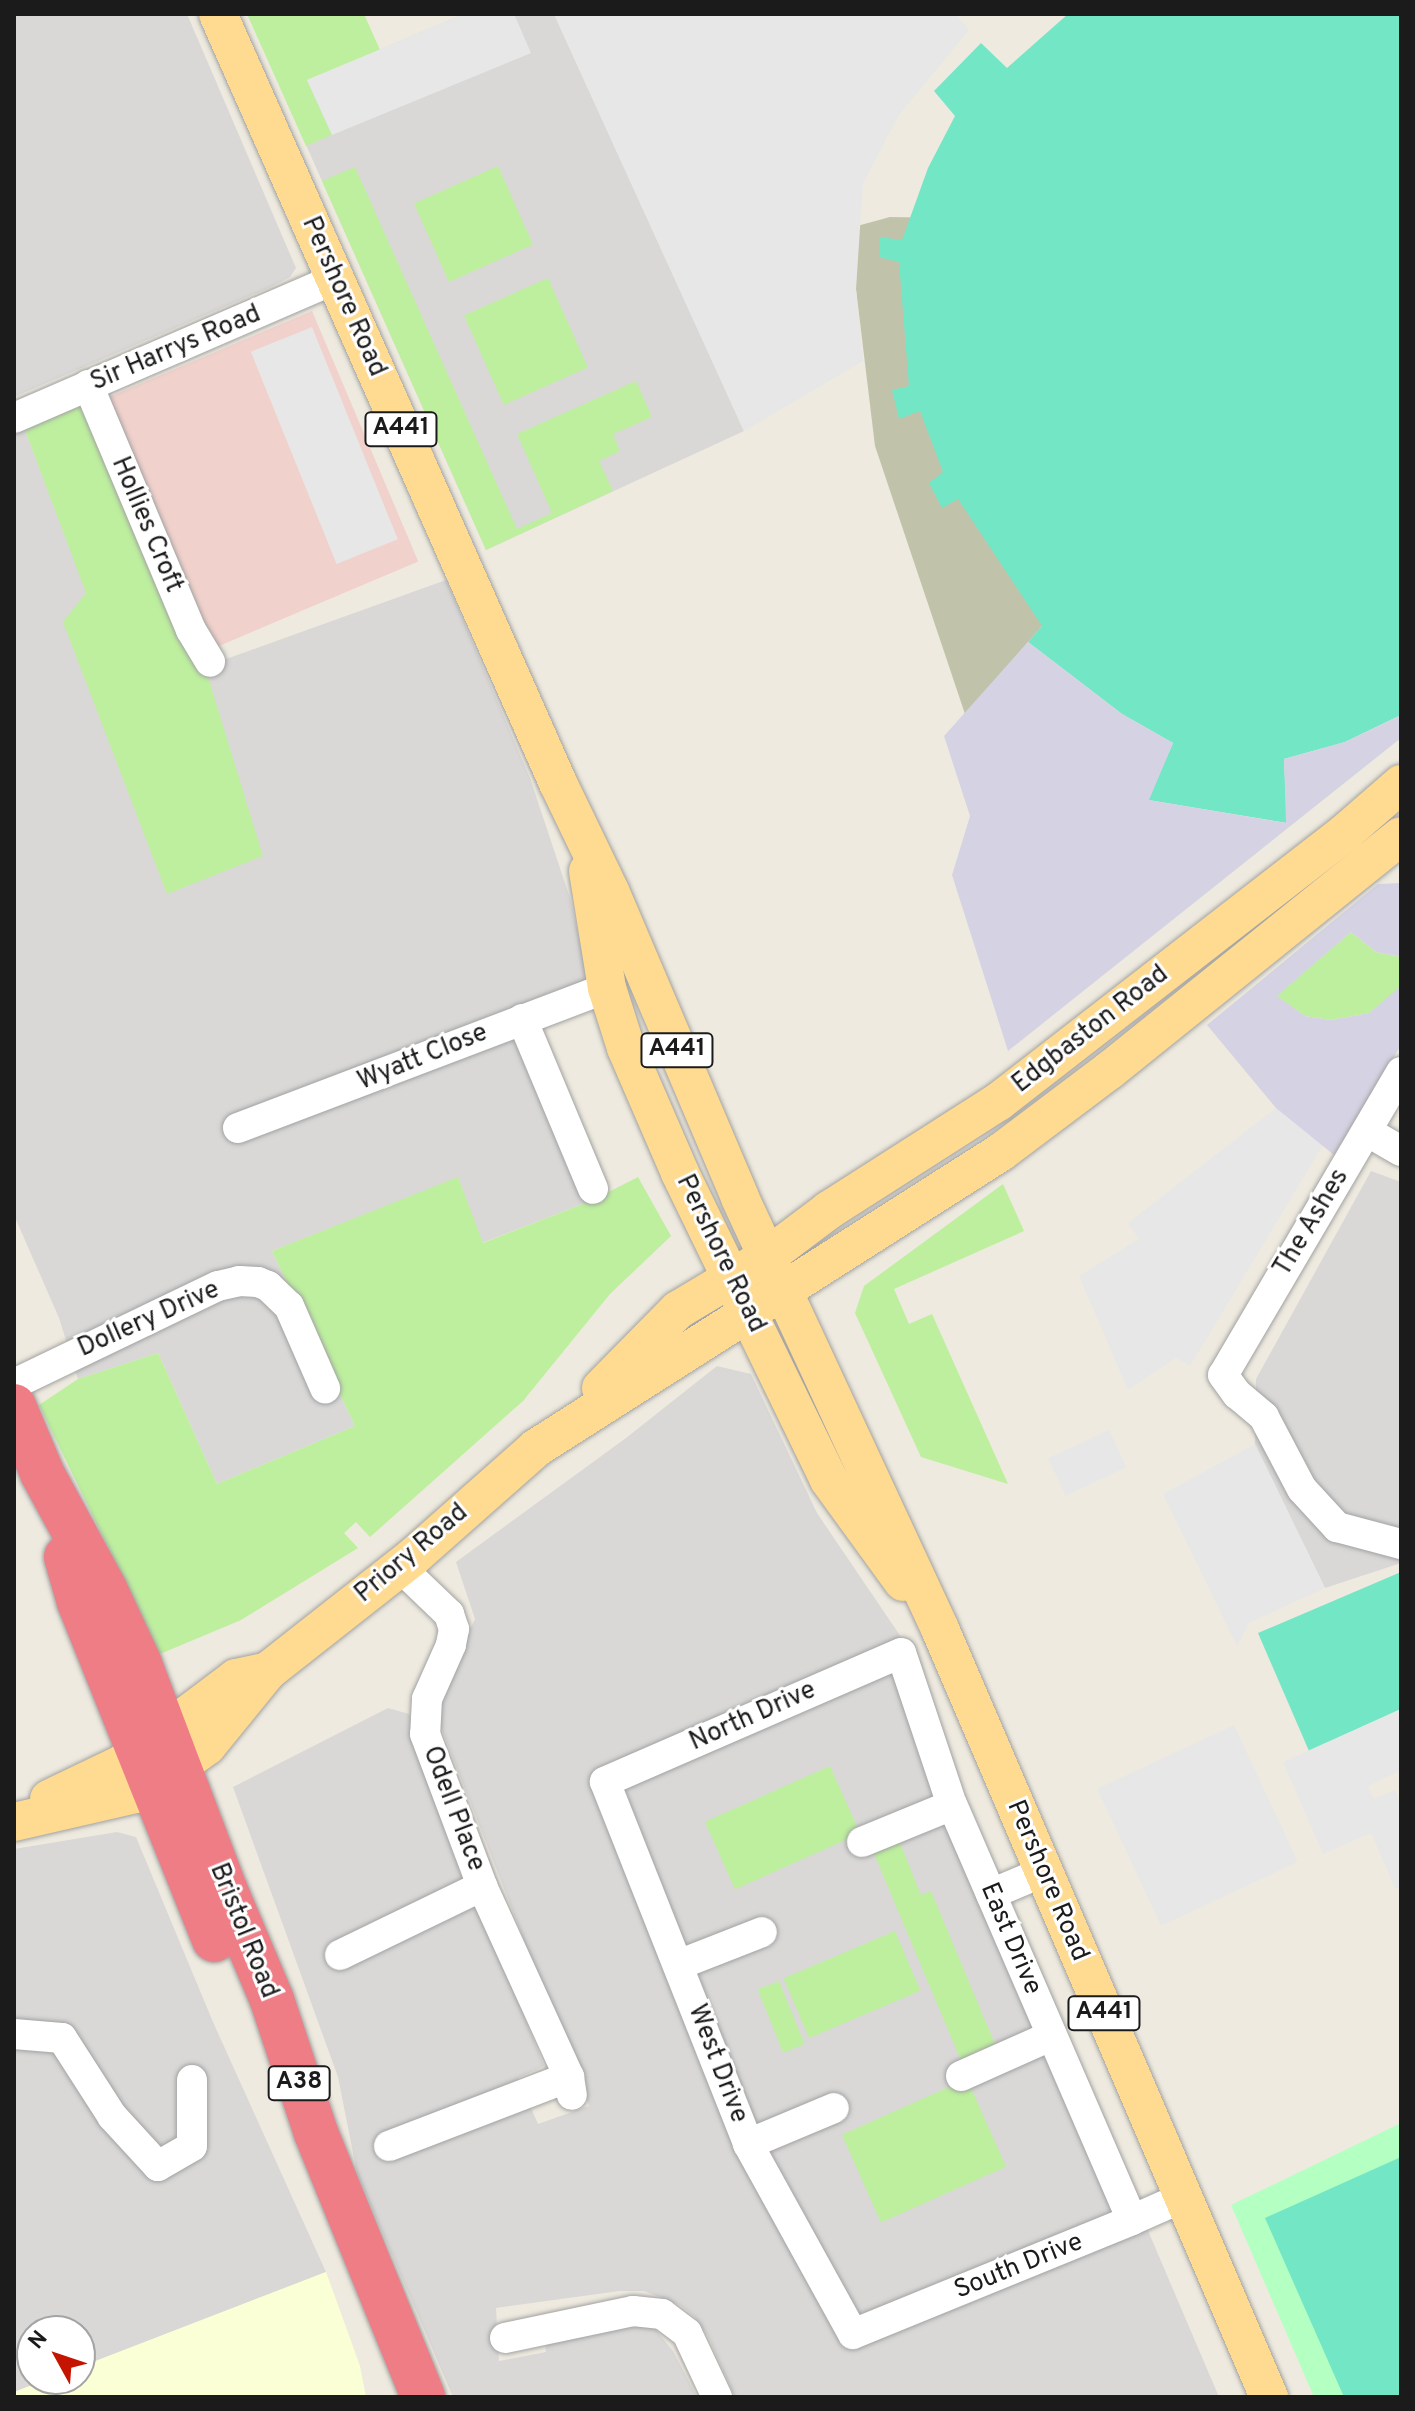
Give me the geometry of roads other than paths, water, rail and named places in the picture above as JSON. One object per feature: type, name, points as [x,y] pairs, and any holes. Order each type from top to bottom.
[{"type":"highway","name":"Bristol Road","points":[[14,1406],[42,1473],[106,1591],[140,1664],[158,1758],[376,2330],[396,2397]]},
{"type":"highway","name":"Bristol Road","points":[[158,1758],[272,2000],[316,2133],[423,2397]]},
{"type":"main road","name":"Pershore Road","points":[[218,14],[610,891],[768,1256],[940,1629],[1269,2397]]},
{"type":"main road","name":"Edgbaston Road","points":[[768,1256],[829,1210],[998,1102],[1187,956],[1394,806]]},
{"type":"main road","name":"Edgbaston Road","points":[[785,1291],[1001,1152],[1215,987],[1401,836]]},
{"type":"main road","name":"Pershore Road","points":[[586,843],[591,906],[607,988],[626,1048],[729,1277],[829,1480],[851,1516],[940,1629]]},
{"type":"main road","points":[[1187,956],[1215,987]]},
{"type":"main road","name":"Priory Road","points":[[14,1819],[122,1764],[207,1746],[268,1671],[400,1567],[554,1435],[678,1310],[768,1256]]},
{"type":"main road","name":"Priory Road","points":[[554,1435],[785,1291]]},
{"type":"street","name":"Sir Harrys Road","points":[[14,418],[337,278]]},
{"type":"street","name":"Hollies Croft","points":[[88,385],[191,630],[210,662]]},
{"type":"street","name":"Wyatt Close","points":[[238,1128],[607,988]]},
{"type":"street","points":[[522,1019],[593,1189]]},
{"type":"street","name":"The Ashes","points":[[1401,1072],[1223,1375],[1237,1394],[1264,1417],[1302,1489],[1337,1527],[1401,1544]]},
{"type":"street","points":[[1368,1132],[1401,1151]]},
{"type":"street","name":"Dollery Drive","points":[[14,1384],[218,1286],[239,1281],[268,1286],[289,1306],[325,1388]]},
{"type":"street","name":"Odell Place","points":[[389,2146],[570,2086],[482,1886],[425,1734],[427,1699],[451,1645],[454,1629],[449,1614],[438,1601],[400,1567]]},
{"type":"street","name":"North Drive","points":[[605,1782],[901,1653]]},
{"type":"street","name":"East Drive","points":[[901,1653],[952,1805],[1132,2220]]},
{"type":"street","name":"West Drive","points":[[605,1782],[748,2144],[853,2334]]},
{"type":"street","points":[[862,1842],[952,1805]]},
{"type":"street","points":[[991,1894],[1043,1872]]},
{"type":"street","name":"Odell Place","points":[[340,1955],[482,1886]]},
{"type":"street","points":[[678,1965],[762,1932]]},
{"type":"street","points":[[14,2034],[62,2038],[112,2116],[158,2166],[192,2146],[192,2080]]},
{"type":"street","points":[[961,2076],[1051,2036]]},
{"type":"street","points":[[748,2144],[834,2108]]},
{"type":"street","name":"South Drive","points":[[853,2334],[1184,2197]]},
{"type":"street","points":[[505,2338],[633,2311],[662,2314],[687,2333],[717,2397]]}]
